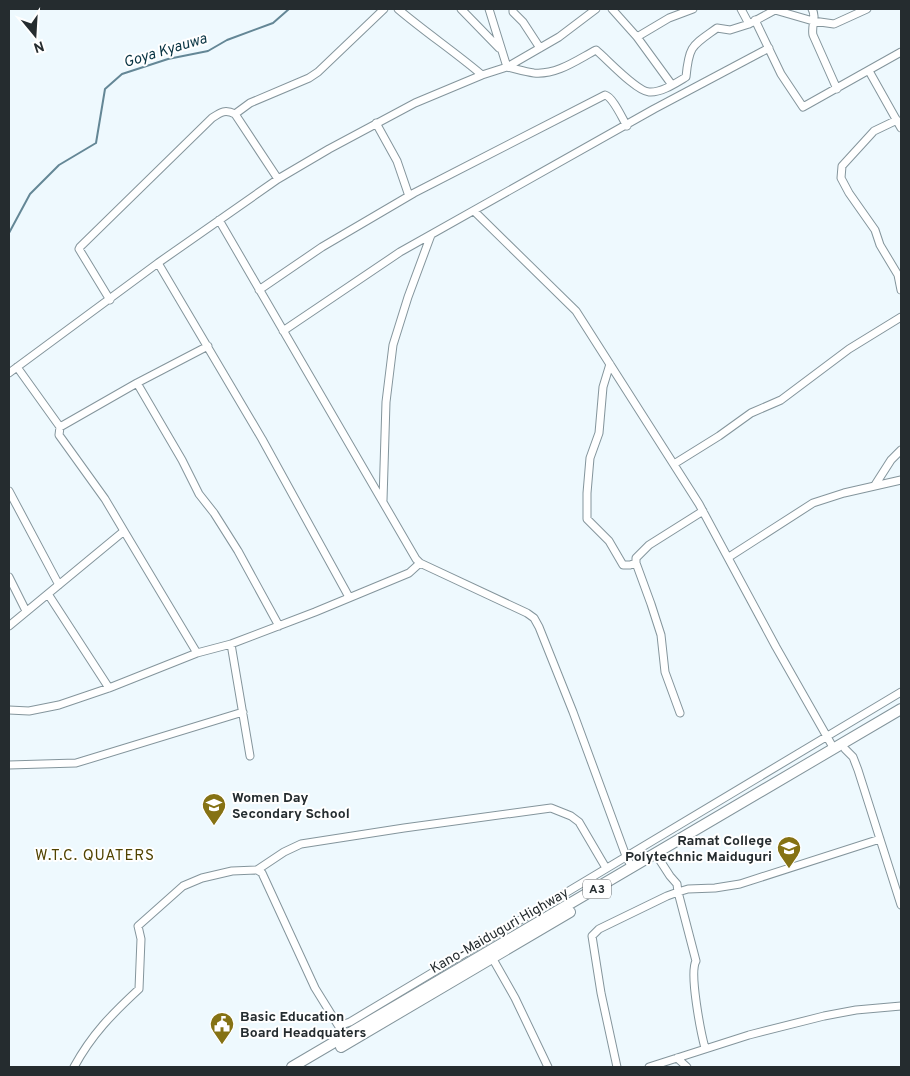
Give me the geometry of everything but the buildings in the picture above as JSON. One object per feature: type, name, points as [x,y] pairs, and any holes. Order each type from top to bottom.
[{"type":"highway","name":"Kano-Maiduguri Highway","points":[[305,1067],[632,868],[901,709]]},
{"type":"highway","name":"Kano-Maiduguri Highway","points":[[292,1067],[659,860],[901,716]]},
{"type":"street","points":[[235,114],[250,103],[309,78],[318,72],[384,9]]},
{"type":"street","points":[[398,9],[482,75]]},
{"type":"street","points":[[461,9],[501,50]]},
{"type":"street","points":[[489,9],[507,67]]},
{"type":"street","points":[[513,9],[513,12],[523,22],[540,48]]},
{"type":"street","points":[[9,373],[158,263],[278,179],[415,103],[482,75],[507,67],[559,37],[596,9]]},
{"type":"street","points":[[612,9],[637,37],[672,85]]},
{"type":"street","points":[[637,37],[669,18],[694,9]]},
{"type":"street","points":[[741,9],[752,22],[781,74],[803,107],[901,52]]},
{"type":"street","points":[[812,9],[814,16],[813,36],[837,89]]},
{"type":"street","points":[[693,89],[686,77],[689,52],[717,28],[730,30],[752,22],[775,10],[813,21],[834,24],[854,12],[867,9]]},
{"type":"street","points":[[283,331],[400,252],[768,48]]},
{"type":"street","points":[[507,67],[535,73],[549,73],[596,50],[618,72],[643,90],[650,92],[672,85],[686,77]]},
{"type":"street","points":[[869,71],[901,128]]},
{"type":"street","points":[[259,290],[322,247],[409,196],[605,95],[612,99],[627,126]]},
{"type":"street","points":[[110,300],[81,252],[80,246],[212,118],[223,111],[235,114],[278,179]]},
{"type":"street","points":[[897,120],[874,131],[842,166],[841,178],[875,230],[880,245],[898,275],[901,290]]},
{"type":"street","points":[[376,123],[397,160],[409,196]]},
{"type":"street","points":[[474,211],[576,311],[703,511],[776,647],[834,749]]},
{"type":"street","points":[[219,220],[416,559],[420,563],[527,613],[534,618],[540,627],[632,868]]},
{"type":"street","points":[[382,502],[386,402],[393,345],[431,235]]},
{"type":"street","points":[[158,263],[262,438],[349,597]]},
{"type":"street","points":[[674,464],[719,436],[751,413],[781,400],[849,350],[901,317]]},
{"type":"street","points":[[60,427],[137,383],[208,346]]},
{"type":"street","points":[[610,364],[603,387],[599,433],[590,458],[587,519],[609,541],[623,565],[636,563]]},
{"type":"street","points":[[17,366],[60,427],[59,434],[105,499],[197,652]]},
{"type":"street","points":[[137,383],[182,460],[199,494],[214,513],[238,551],[279,626]]},
{"type":"street","points":[[875,486],[901,450]]},
{"type":"street","points":[[729,557],[813,504],[844,492],[901,480]]},
{"type":"street","points":[[9,491],[59,585]]},
{"type":"street","points":[[680,713],[665,672],[661,635],[636,563],[636,558],[644,548],[703,511]]},
{"type":"street","points":[[9,626],[124,531]]},
{"type":"street","points":[[9,710],[29,711],[44,708],[109,688],[197,652],[231,644],[279,626],[409,573],[420,563]]},
{"type":"street","points":[[9,577],[26,611]]},
{"type":"street","points":[[48,594],[109,688]]},
{"type":"street","points":[[231,644],[250,756]]},
{"type":"street","points":[[340,1026],[350,1022],[901,692]]},
{"type":"street","points":[[9,765],[76,763],[243,712]]},
{"type":"street","points":[[845,749],[858,770],[901,906]]},
{"type":"street","points":[[74,1067],[86,1046],[107,1020],[140,989],[141,939],[138,926],[183,886],[202,878],[232,871],[257,870],[284,852],[301,844],[551,808],[571,816],[579,822],[606,868]]},
{"type":"street","points":[[617,1067],[601,993],[592,936],[599,930],[678,892],[688,889],[740,884],[880,839]]},
{"type":"street","points":[[659,860],[677,884],[696,961],[692,971],[700,1026],[706,1048]]},
{"type":"street","points":[[257,870],[262,873],[315,988],[345,1037]]},
{"type":"street","points":[[491,955],[516,998],[548,1067]]},
{"type":"street","points":[[649,1067],[750,1035],[832,1015],[856,1010],[901,1006]]},
{"type":"street","points":[[677,1058],[687,1067]]},
{"type":"waterway","name":"Goya Kyauwa","points":[[9,233],[30,194],[59,165],[96,143],[105,89],[122,74],[168,59],[208,51],[227,40],[273,23],[289,9]]},
{"type":"place","name":"Women Day Secondary School","points":[[214,826]]},
{"type":"place","name":"Ramat College Polytechnic Maiduguri","points":[[789,869]]},
{"type":"place","name":"Basic Education Board Headquaters","points":[[222,1045]]},
{"type":"district","name":"W.T.C. QUATERS","points":[[95,855]]}]
